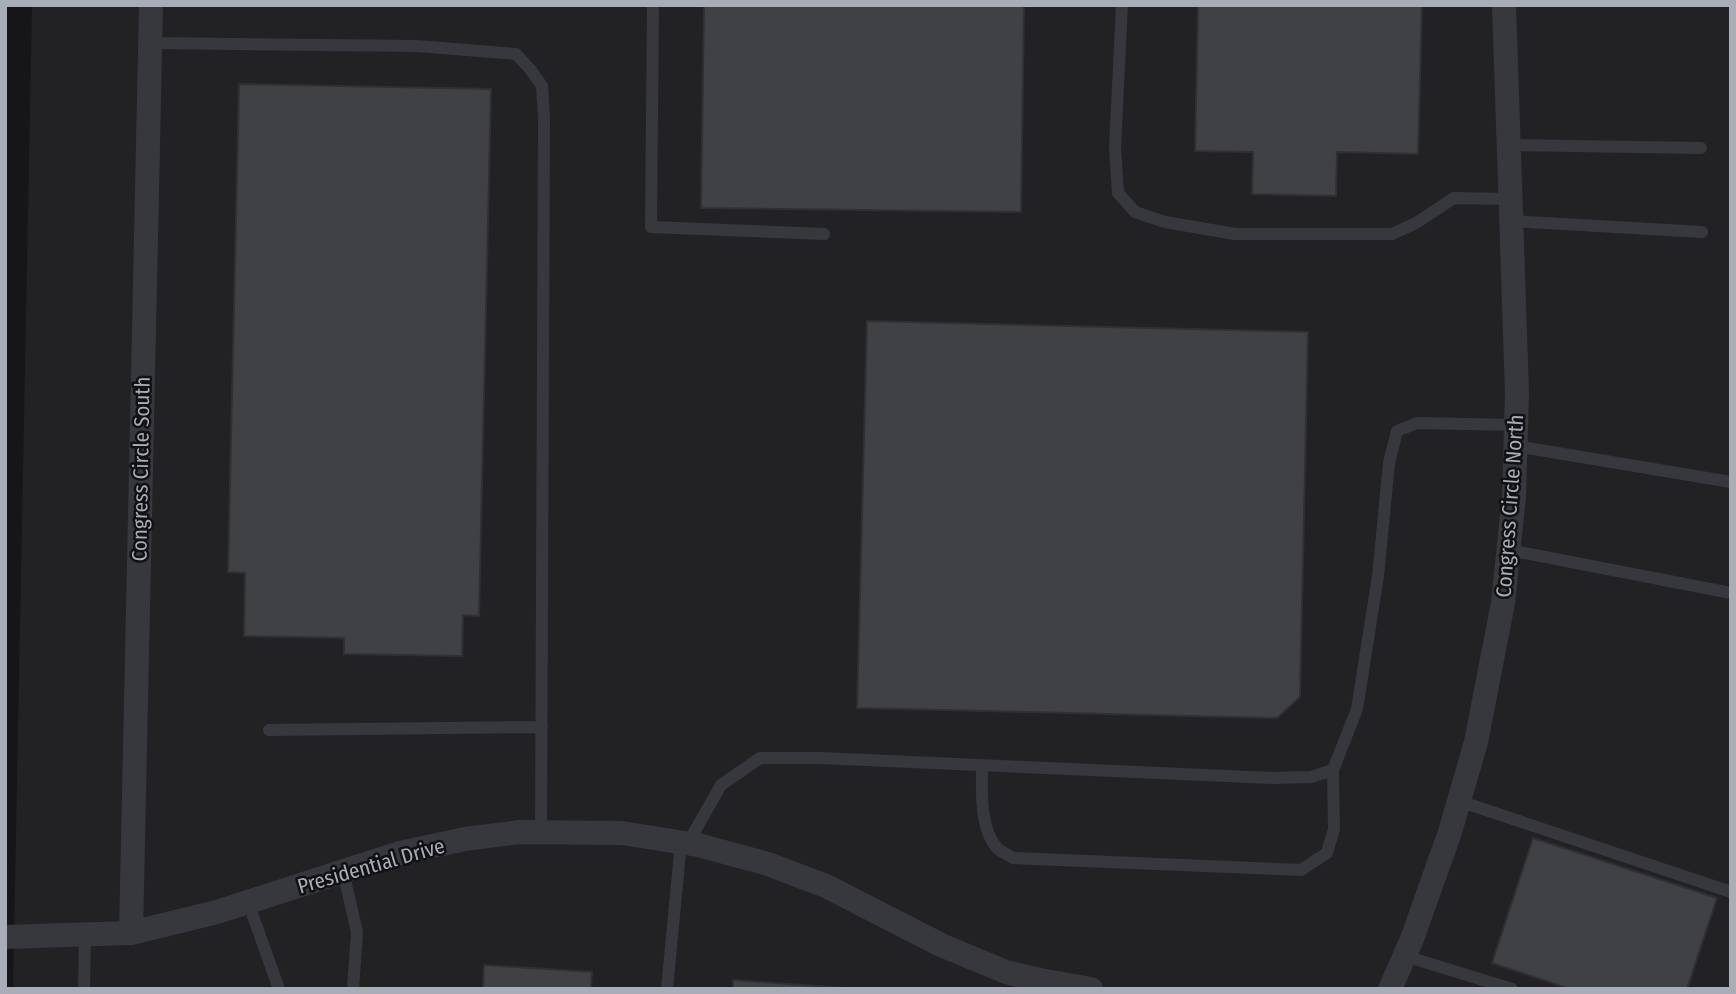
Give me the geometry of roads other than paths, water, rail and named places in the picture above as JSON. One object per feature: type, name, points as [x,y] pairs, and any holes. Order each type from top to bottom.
[{"type":"street","name":"Congress Circle South","points":[[131,933],[151,5]]},
{"type":"street","name":"Congress Circle North","points":[[1390,989],[1405,956],[1450,832],[1476,742],[1503,603],[1514,496],[1517,393],[1504,5]]},
{"type":"street","name":"Presidential Drive","points":[[5,937],[131,933],[216,912],[400,853],[465,839],[520,832],[621,833],[685,843],[768,864],[826,886],[1005,980],[1040,980],[1091,989]]},
{"type":"lane","points":[[653,5],[651,227],[824,234]]},
{"type":"lane","points":[[1122,5],[1115,146],[1118,193],[1135,212],[1165,222],[1235,234],[1392,234],[1416,223],[1454,198],[1511,210],[1702,232]]},
{"type":"lane","points":[[150,43],[417,46],[516,54],[542,86],[541,832]]},
{"type":"lane","points":[[1509,145],[1701,148]]},
{"type":"lane","points":[[982,765],[982,805],[989,835],[999,849],[1013,858],[1301,870],[1327,853],[1334,829],[1332,770],[1357,709],[1378,576],[1389,463],[1397,432],[1417,423],[1516,436],[1731,482]]},
{"type":"lane","points":[[1509,550],[1731,593]]},
{"type":"lane","points":[[269,730],[542,727]]},
{"type":"lane","points":[[667,989],[685,843],[721,785],[760,758],[821,758],[1273,778],[1311,777],[1332,770]]},
{"type":"lane","points":[[1459,801],[1731,892]]},
{"type":"lane","points":[[344,871],[357,932],[353,989]]},
{"type":"lane","points":[[248,902],[279,989]]},
{"type":"lane","points":[[84,989],[85,934]]},
{"type":"lane","points":[[1405,956],[1512,989]]}]
